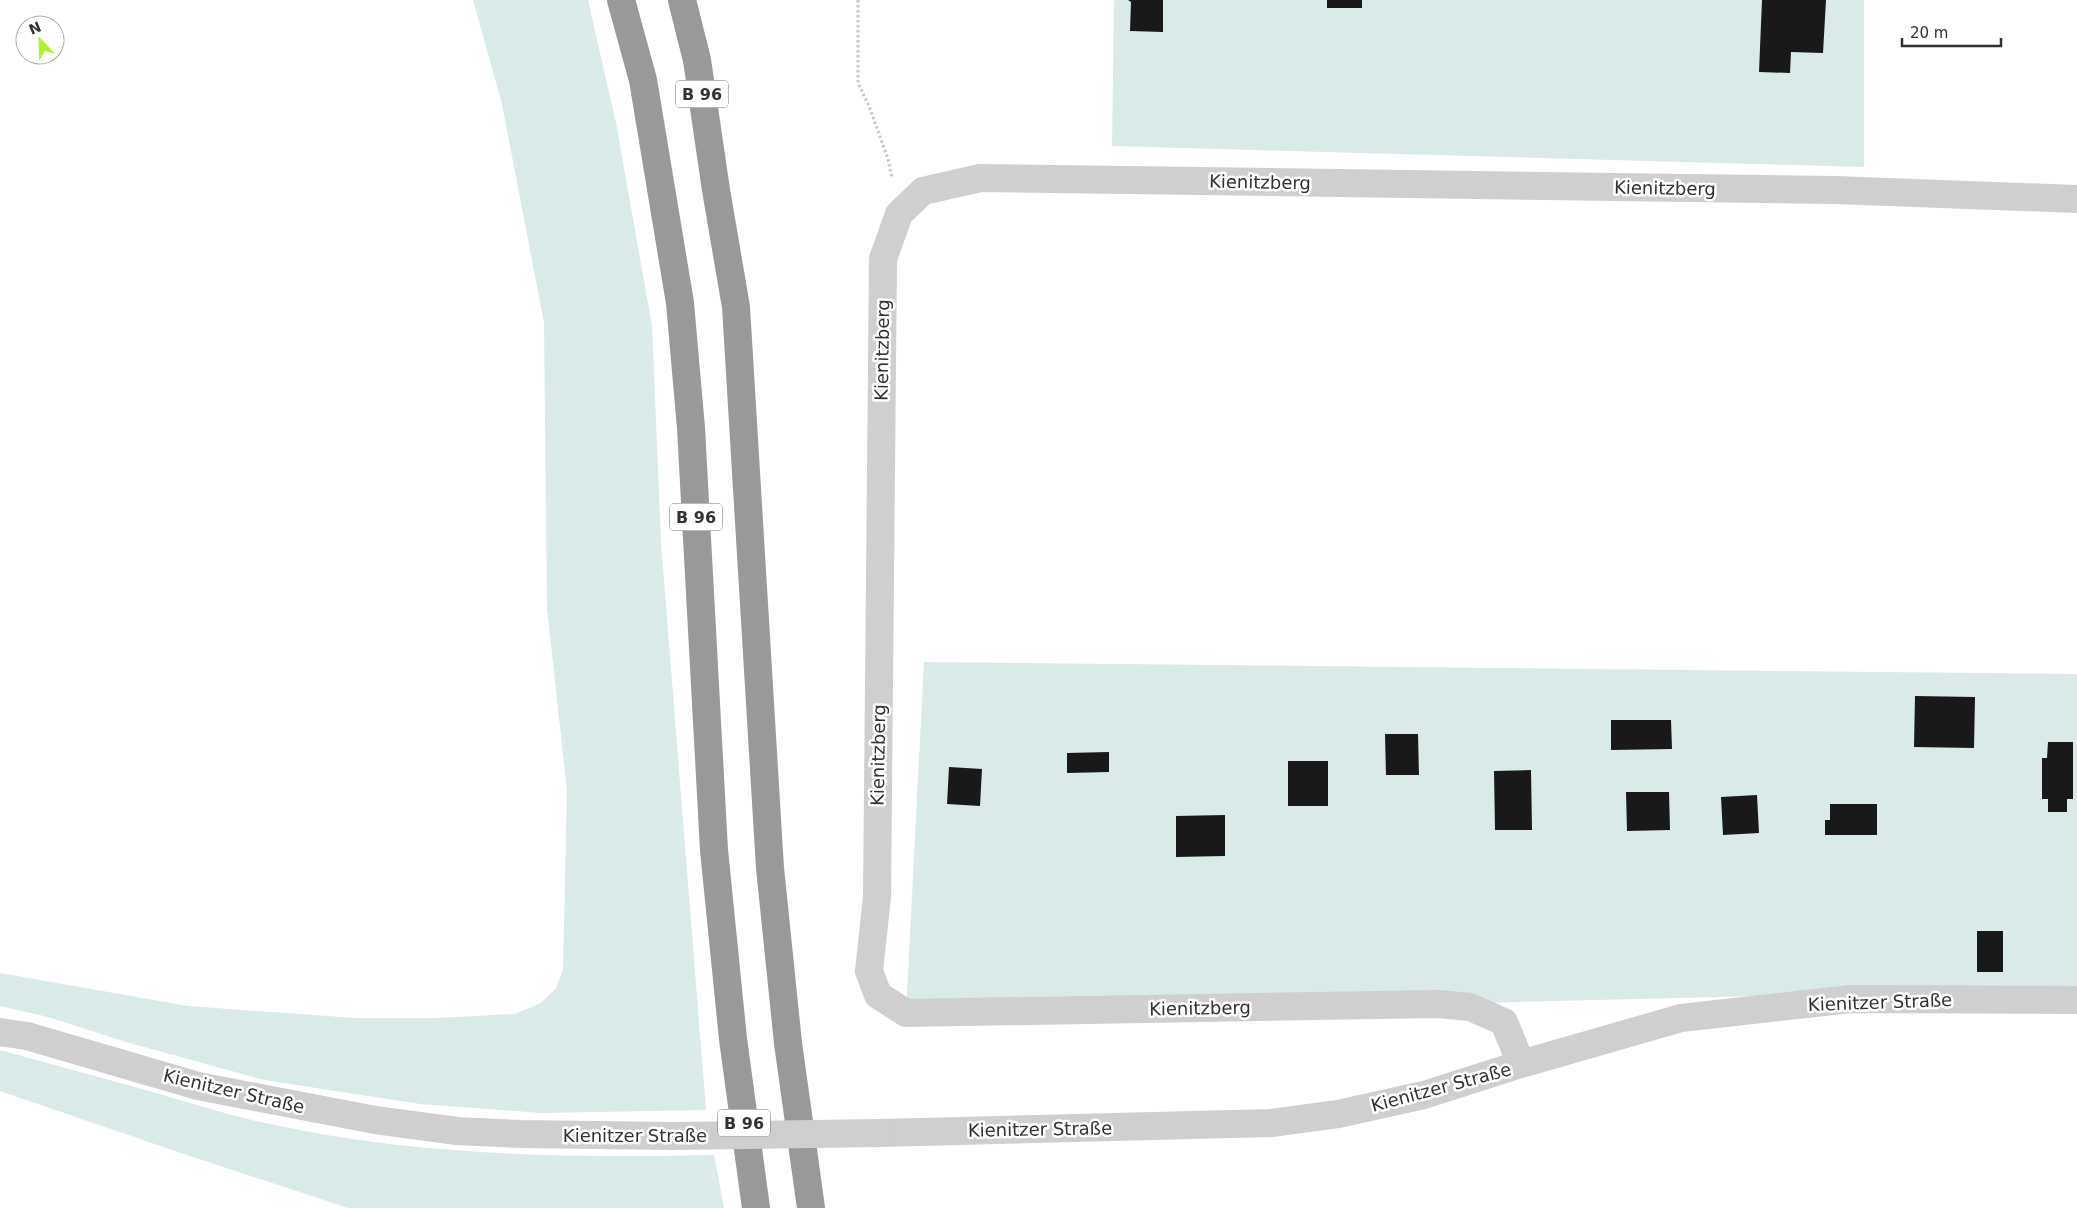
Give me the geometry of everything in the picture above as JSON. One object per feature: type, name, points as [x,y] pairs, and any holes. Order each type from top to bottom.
[{"type":"highway","name":"B 96","points":[[621,0],[643,80],[680,303],[691,428],[714,850],[733,1039],[756,1208]]},
{"type":"highway","name":"B 96","points":[[682,0],[697,60],[716,190],[736,307],[770,868],[788,1043],[810,1208]]},
{"type":"street","name":"Kienitzberg","points":[[1521,1064],[1504,1022],[1470,1007],[1438,1004],[906,1013],[878,995],[869,971],[877,896],[883,259],[899,214],[924,192],[980,178],[1825,190],[2077,199]]},
{"type":"street","name":"Kienitzer Straße","points":[[0,1032],[27,1036],[198,1086],[375,1120],[466,1132],[673,1136],[881,1133],[1271,1123],[1338,1114],[1424,1095],[1521,1064],[1681,1018],[1851,998],[2077,1000]]},
{"type":"path","points":[[858,0],[858,83],[869,106],[888,158],[899,214]]},
{"type":"shaded area","points":[[473,0],[588,0],[616,123],[652,326],[661,543],[706,1110],[541,1113],[420,1104],[264,1080],[126,1042],[48,1017],[0,1006],[0,973],[188,1006],[355,1018],[437,1018],[515,1014],[541,1003],[556,988],[563,970],[567,790],[547,608],[544,323],[502,104]]},
{"type":"shaded area","points":[[1114,0],[1864,0],[1864,167],[1112,146]]},
{"type":"shaded area","points":[[924,662],[2077,674],[2077,988],[1438,1004],[906,1013]]},
{"type":"shaded area","points":[[0,1050],[222,1112],[325,1135],[435,1149],[491,1153],[602,1156],[714,1155],[724,1208],[348,1208],[0,1091]]},
{"type":"building","points":[[1128,0],[1163,0],[1163,32],[1130,31],[1131,2]]},
{"type":"building","points":[[1327,0],[1362,0],[1362,8],[1327,8]]},
{"type":"building","points":[[1762,0],[1826,0],[1823,53],[1791,52],[1790,73],[1759,72]]},
{"type":"building","points":[[1915,696],[1975,697],[1974,748],[1914,747]]},
{"type":"building","points":[[1611,720],[1671,720],[1672,749],[1611,750]]},
{"type":"building","points":[[1385,734],[1418,734],[1419,775],[1386,775]]},
{"type":"building","points":[[2048,742],[2073,742],[2073,799],[2067,799],[2067,812],[2048,812],[2048,799],[2042,799],[2042,758],[2047,758]]},
{"type":"building","points":[[1109,752],[1109,772],[1067,773],[1067,753]]},
{"type":"building","points":[[1288,761],[1328,761],[1328,806],[1288,806]]},
{"type":"building","points":[[949,767],[982,769],[980,806],[947,804]]},
{"type":"building","points":[[1531,770],[1532,830],[1495,830],[1494,771]]},
{"type":"building","points":[[1626,792],[1669,792],[1670,830],[1627,831]]},
{"type":"building","points":[[1757,795],[1759,833],[1723,835],[1721,797]]},
{"type":"building","points":[[1830,804],[1877,804],[1877,835],[1825,835],[1825,820],[1830,820]]},
{"type":"building","points":[[1225,815],[1225,856],[1176,857],[1176,816]]},
{"type":"building","points":[[1977,931],[2003,931],[2003,972],[1977,972]]}]
